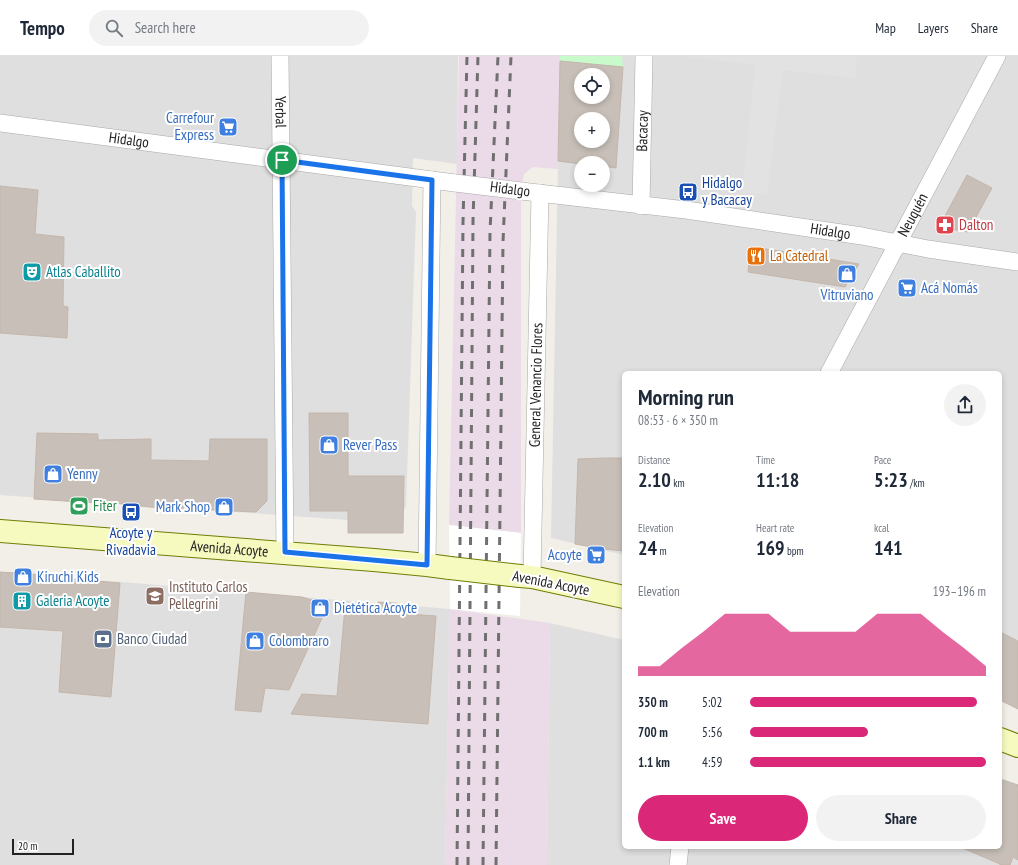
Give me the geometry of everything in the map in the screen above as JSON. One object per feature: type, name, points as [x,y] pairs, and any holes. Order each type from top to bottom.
[{"type":"main road","name":"Avenida Acoyte","points":[[0,531],[285,552],[427,565],[526,576],[622,597]]},
{"type":"main road","points":[[1002,740],[1018,746]]},
{"type":"street","name":"Yerbal","points":[[280,56],[285,552]]},
{"type":"street","name":"Bacacay","points":[[641,206],[644,56]]},
{"type":"street","name":"Neuquén","points":[[830,371],[997,56]]},
{"type":"street","name":"Hidalgo","points":[[0,123],[455,183],[641,206],[686,210],[862,236],[898,244],[1018,262]]},
{"type":"street","points":[[427,565],[432,180]]},
{"type":"street","name":"General Venancio Flores","points":[[526,576],[540,193]]},
{"type":"street","points":[[678,865],[680,849]]},
{"type":"shaded area","points":[[0,56],[458,56],[457,164],[413,158],[412,206],[416,212],[406,507],[402,512],[402,524],[0,495]]},
{"type":"shaded area","points":[[459,56],[560,56],[558,169],[533,167],[524,174],[521,191],[521,533],[449,525]]},
{"type":"shaded area","points":[[560,56],[1018,56],[1018,707],[1002,700],[1002,371],[622,371],[622,555],[551,538]]},
{"type":"shaded area","points":[[683,56],[857,56],[855,78],[783,70],[767,194],[742,193],[755,65]]},
{"type":"shaded area","points":[[0,572],[450,609],[445,865],[0,865]]},
{"type":"shaded area","points":[[450,609],[550,623],[547,865],[445,865]]},
{"type":"shaded area","points":[[550,623],[622,640],[622,849],[1002,849],[1002,779],[1018,785],[1018,865],[547,865]]},
{"type":"green space","points":[[560,56],[622,56],[623,67],[560,61]]},
{"type":"pier","points":[[449,525],[521,533],[520,616],[450,609]]},
{"type":"building","points":[[560,61],[623,67],[616,168],[610,167],[610,156],[574,156],[574,163],[558,161]]},
{"type":"building","points":[[967,175],[992,188],[968,232],[939,227]]},
{"type":"building","name":"Atlas Caballito","points":[[0,186],[38,190],[35,234],[64,237],[63,306],[68,307],[67,338],[0,333]]},
{"type":"building","points":[[751,247],[859,264],[845,287],[748,272]]},
{"type":"building","points":[[309,413],[348,413],[348,476],[404,476],[403,533],[348,533],[348,511],[310,511]]},
{"type":"building","points":[[37,433],[98,434],[98,440],[151,439],[151,460],[209,461],[210,439],[267,439],[267,501],[256,512],[149,507],[96,501],[96,503],[34,499]]},
{"type":"building","points":[[622,458],[622,551],[575,544],[578,459]]},
{"type":"building","points":[[0,572],[47,575],[47,577],[120,583],[111,697],[59,692],[63,631],[0,627]]},
{"type":"building","points":[[246,592],[302,597],[328,605],[289,690],[265,688],[261,712],[235,710]]},
{"type":"building","points":[[378,602],[408,604],[408,614],[436,616],[428,724],[291,714],[302,694],[337,696],[345,607],[378,609]]},
{"type":"building","points":[[1002,633],[1018,641],[1018,709],[1002,701]]},
{"type":"building","points":[[1002,780],[1018,785],[1018,860],[1013,857],[1010,865],[1000,864],[965,849],[1002,849]]},
{"type":"railway","points":[[457,865],[463,223],[467,56]]},
{"type":"railway","points":[[468,865],[473,221],[478,56]]},
{"type":"railway","points":[[483,865],[490,232],[498,56]]},
{"type":"railway","points":[[496,865],[503,242],[511,56]]},
{"type":"place","name":"Carrefour Express","points":[[228,127]]},
{"type":"place","name":"Hidalgo y Bacacay","points":[[688,192]]},
{"type":"place","name":"Dalton","points":[[945,225]]},
{"type":"place","name":"La Catedral","points":[[756,256]]},
{"type":"place","name":"Atlas Caballito","points":[[32,272]]},
{"type":"place","name":"Vitruviano","points":[[847,274]]},
{"type":"place","name":"Acá Nomás","points":[[907,288]]},
{"type":"place","name":"Rever Pass","points":[[329,445]]},
{"type":"place","name":"Yenny","points":[[53,474]]},
{"type":"place","name":"Fiter","points":[[79,506]]},
{"type":"place","name":"Mark Shop","points":[[224,507]]},
{"type":"place","name":"Acoyte y Rivadavia","points":[[131,512]]},
{"type":"place","name":"Acoyte","points":[[596,555]]},
{"type":"place","name":"Kiruchi Kids","points":[[23,577]]},
{"type":"place","name":"Instituto Carlos Pellegrini","points":[[155,596]]},
{"type":"place","name":"Galeria Acoyte","points":[[22,601]]},
{"type":"place","name":"Dietética Acoyte","points":[[320,608]]},
{"type":"place","name":"Banco Ciudad","points":[[103,639]]},
{"type":"place","name":"Colombraro","points":[[255,641]]},
{"type":"route","points":[[282,160],[432,180],[427,565],[285,552],[282,160]]}]
